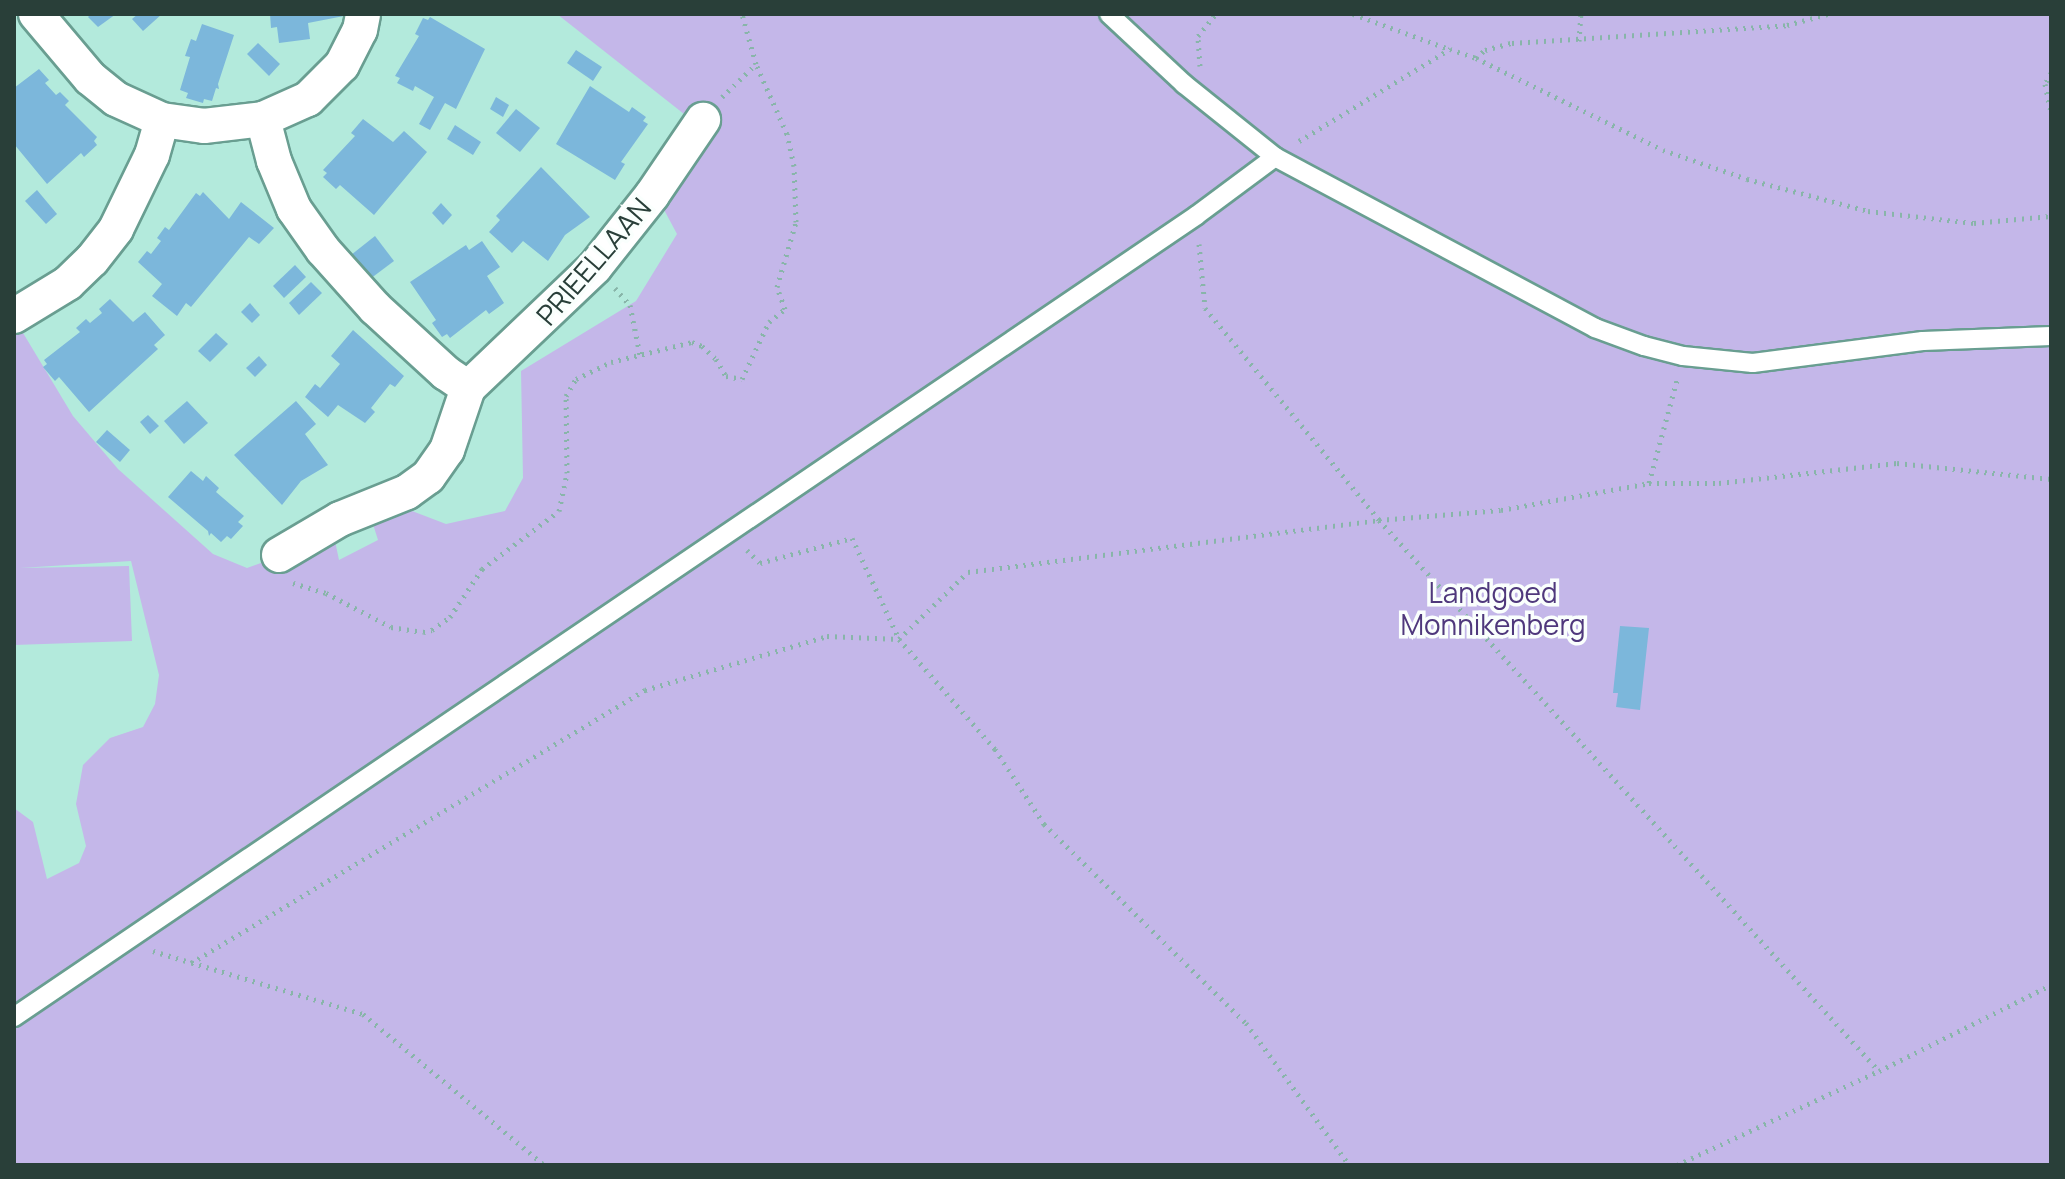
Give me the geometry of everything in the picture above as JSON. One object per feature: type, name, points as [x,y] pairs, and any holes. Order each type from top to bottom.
[{"type":"street","points":[[36,14],[90,78],[116,99],[162,120],[204,126],[263,119],[308,99],[329,81],[351,51],[363,14]]},
{"type":"street","points":[[263,119],[274,161],[294,209],[323,250],[375,308],[446,373],[468,388]]},
{"type":"street","points":[[14,316],[68,283],[92,260],[116,229],[152,155],[162,120]]},
{"type":"street","name":"PRIEELLAAN","points":[[279,555],[340,519],[407,492],[428,477],[447,450],[468,388],[595,267],[652,195],[703,120]]},
{"type":"lane","points":[[1109,14],[1184,84],[1275,157],[1365,208],[1595,328],[1683,356],[1753,363],[1923,341],[2051,336]]},
{"type":"lane","points":[[14,1017],[1197,215],[1275,157]]},
{"type":"path","points":[[279,555],[270,564],[269,573],[274,578],[326,593],[391,627],[423,632],[432,630],[450,617],[482,569],[559,511],[567,473],[566,396],[576,379],[611,362],[692,342],[702,346],[716,359],[726,376],[742,379],[769,322],[785,309],[777,287],[796,222],[794,166],[787,134],[756,64],[742,14]]},
{"type":"path","points":[[1184,84],[1201,73],[1198,36],[1216,14]]},
{"type":"path","points":[[1353,14],[1476,58],[1663,150],[1747,179],[1868,211],[1974,223],[2051,216]]},
{"type":"path","points":[[1579,41],[1581,14]]},
{"type":"path","points":[[1476,58],[1485,50],[1512,43],[1787,25],[1828,14]]},
{"type":"path","points":[[1275,157],[1450,49]]},
{"type":"path","points":[[703,120],[756,64]]},
{"type":"path","points":[[2051,73],[2045,84],[2051,113]]},
{"type":"path","points":[[1197,215],[1205,308],[1379,520],[1879,1071]]},
{"type":"path","points":[[630,305],[640,355]]},
{"type":"path","points":[[1649,483],[1683,356]]},
{"type":"path","points":[[191,963],[645,690],[827,636],[899,639],[968,572],[1379,520],[1501,510],[1649,483],[1719,483],[1897,463],[2051,479]]},
{"type":"path","points":[[729,532],[760,563],[852,538],[899,639],[995,749],[1044,824],[1246,1023],[1349,1165]]},
{"type":"path","points":[[125,942],[363,1014],[544,1165]]},
{"type":"path","points":[[1677,1165],[1879,1071],[2051,985]]},
{"type":"green space","name":"Landgoed Monnikenberg","points":[[557,14],[2051,14],[2051,1164],[14,1165],[14,808],[33,822],[47,879],[79,863],[86,846],[76,804],[83,765],[110,738],[143,727],[155,704],[159,675],[131,561],[20,568],[129,566],[132,641],[14,645],[14,318],[73,416],[118,469],[213,554],[247,568],[334,536],[339,560],[378,540],[372,521],[412,511],[446,524],[505,511],[523,478],[521,371],[636,301],[677,234],[662,206],[712,136]]},
{"type":"building","points":[[91,14],[116,14],[98,27],[88,17]]},
{"type":"building","points":[[138,14],[162,14],[143,31],[132,19]]},
{"type":"building","points":[[270,14],[344,16],[308,23],[310,39],[279,43],[277,27],[271,28]]},
{"type":"building","points":[[430,17],[485,49],[456,109],[445,103],[430,130],[419,124],[434,97],[415,86],[413,91],[397,83],[400,78],[395,76],[419,36],[415,34],[423,18],[428,20]]},
{"type":"building","points":[[202,24],[234,35],[219,89],[216,88],[212,101],[204,99],[203,103],[186,98],[188,93],[180,90],[190,57],[185,56],[191,39],[196,41]]},
{"type":"building","points":[[258,43],[280,64],[269,76],[247,54]]},
{"type":"building","points":[[576,50],[602,67],[593,81],[567,63]]},
{"type":"building","points":[[39,69],[49,80],[45,83],[56,95],[60,92],[69,101],[65,105],[97,137],[94,141],[97,145],[84,157],[81,153],[47,184],[14,144],[14,88]]},
{"type":"building","points":[[590,86],[629,112],[632,107],[646,117],[643,121],[648,124],[621,162],[625,164],[615,180],[556,144]]},
{"type":"building","points":[[496,97],[509,105],[503,117],[490,109]]},
{"type":"building","points":[[516,109],[540,128],[520,152],[496,133]]},
{"type":"building","points":[[363,119],[393,142],[404,131],[427,152],[374,215],[340,185],[336,189],[323,177],[327,173],[323,170],[355,136],[351,133]]},
{"type":"building","points":[[455,125],[481,142],[473,155],[447,139]]},
{"type":"building","points":[[541,167],[590,217],[565,235],[548,261],[523,241],[512,253],[489,232],[500,220],[496,216]]},
{"type":"building","points":[[37,190],[57,214],[46,224],[25,201]]},
{"type":"building","points":[[203,192],[229,219],[241,202],[274,228],[259,244],[249,237],[191,307],[186,303],[177,316],[152,296],[162,284],[138,262],[147,251],[151,254],[161,241],[157,238],[165,227],[169,230],[196,193],[200,196]]},
{"type":"building","points":[[441,203],[452,215],[443,225],[432,213]]},
{"type":"building","points":[[375,236],[394,261],[370,279],[351,255]]},
{"type":"building","points":[[482,241],[500,267],[487,276],[504,303],[489,314],[486,310],[450,338],[447,334],[442,337],[432,323],[436,320],[410,282],[466,245],[469,250]]},
{"type":"building","points":[[295,265],[306,277],[284,298],[273,286]]},
{"type":"building","points":[[311,282],[322,293],[299,315],[289,303]]},
{"type":"building","points":[[110,299],[133,322],[145,312],[165,335],[154,345],[158,349],[89,412],[59,377],[55,381],[43,367],[47,364],[44,360],[80,332],[76,328],[86,319],[90,323],[102,313],[99,309]]},
{"type":"building","points":[[250,303],[260,315],[252,323],[241,312]]},
{"type":"building","points":[[353,330],[404,376],[395,387],[390,384],[371,408],[375,412],[365,423],[338,405],[328,417],[305,397],[315,384],[320,388],[340,364],[331,356]]},
{"type":"building","points":[[216,333],[228,344],[210,362],[198,351]]},
{"type":"building","points":[[259,356],[267,365],[255,377],[246,368]]},
{"type":"building","points":[[187,401],[208,423],[184,444],[164,421]]},
{"type":"building","points":[[296,401],[316,424],[305,434],[328,465],[301,481],[282,505],[234,455]]},
{"type":"building","points":[[148,415],[159,426],[150,434],[140,422]]},
{"type":"building","points":[[107,430],[130,450],[120,462],[96,442]]},
{"type":"building","points":[[191,471],[203,481],[206,476],[219,488],[216,492],[244,516],[238,522],[243,526],[231,539],[227,536],[221,542],[211,533],[209,536],[208,531],[168,497]]},
{"type":"building","points":[[1620,626],[1649,628],[1640,710],[1616,707],[1618,693],[1613,693]]}]
